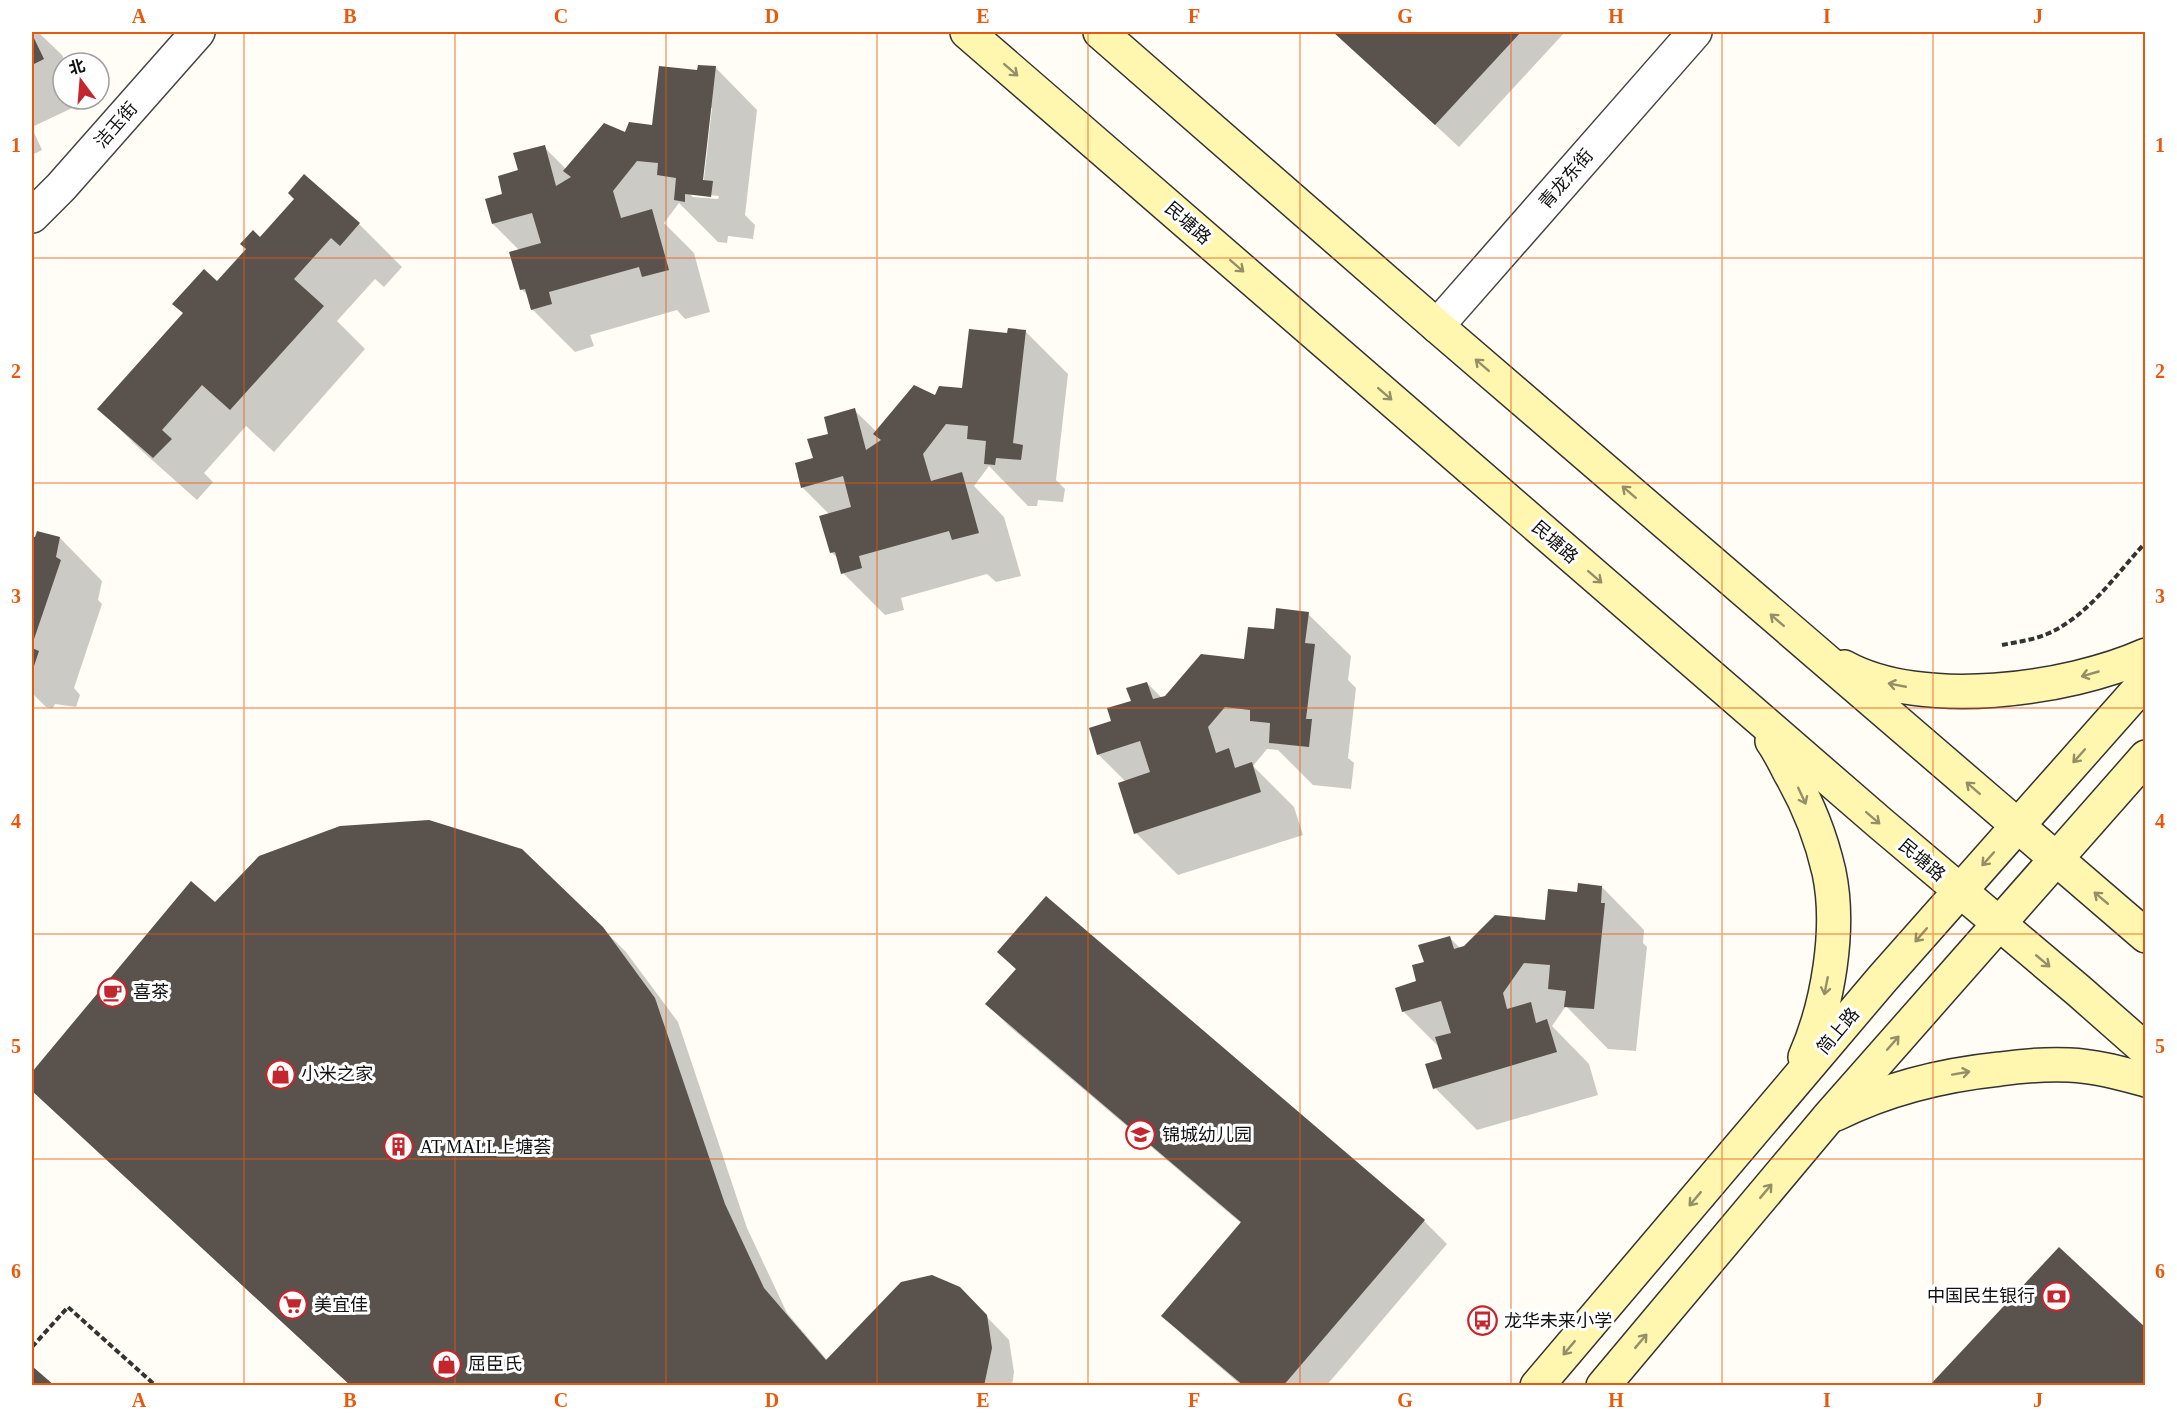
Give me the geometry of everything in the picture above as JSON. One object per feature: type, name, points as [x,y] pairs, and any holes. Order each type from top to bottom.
[{"type":"main road","name":"民塘路","points":[[967,32],[1749,711],[2145,1050]]},
{"type":"main road","points":[[1100,32],[1810,649],[2145,936]]},
{"type":"main road","points":[[1810,649],[1851,671],[1884,683],[1919,689],[1953,691],[1986,691],[2080,677],[2145,655]]},
{"type":"main road","name":"简上路","points":[[1537,1386],[1787,1090],[2145,681]]},
{"type":"main road","points":[[1749,711],[1775,745],[1800,791],[1818,833],[1829,874],[1833,911],[1832,939],[1820,1016],[1809,1049],[1787,1090]]},
{"type":"main road","points":[[1603,1386],[1827,1119],[2145,757]]},
{"type":"main road","points":[[1827,1119],[1902,1086],[1966,1072],[2069,1065],[2108,1070],[2145,1080]]},
{"type":"street","name":"洁玉街","points":[[32,216],[61,187],[198,32]]},
{"type":"street","name":"青龙东街","points":[[1437,326],[1695,32]]},
{"type":"path","points":[[2002,645],[2048,633],[2085,610],[2145,542]]},
{"type":"path","points":[[32,1347],[68,1307],[156,1386]]},
{"type":"building","points":[[1333,32],[1521,32],[1435,125]]},
{"type":"building","points":[[32,34],[44,59],[32,65]]},
{"type":"building","points":[[698,65],[716,66],[703,180],[713,181],[711,197],[685,194],[685,202],[674,200],[676,178],[657,175],[658,163],[637,161],[613,191],[621,218],[652,209],[669,270],[642,277],[639,267],[549,292],[552,304],[531,310],[525,289],[520,290],[509,252],[541,243],[532,213],[492,224],[485,199],[502,194],[498,176],[518,170],[513,153],[545,145],[556,186],[571,177],[563,171],[604,123],[625,132],[629,122],[652,125],[659,66],[697,70]]},
{"type":"building","points":[[304,174],[360,223],[340,246],[331,238],[294,279],[324,306],[230,410],[202,385],[162,430],[172,439],[153,458],[97,409],[183,313],[172,304],[204,269],[217,281],[246,249],[240,244],[253,230],[260,237],[294,199],[288,193]]},
{"type":"building","points":[[1008,328],[1026,330],[1013,443],[1023,445],[1021,460],[996,458],[995,465],[984,464],[986,441],[967,439],[968,426],[946,424],[923,454],[931,481],[962,472],[979,533],[952,540],[949,531],[859,556],[862,568],[841,574],[835,552],[830,553],[819,516],[851,507],[843,476],[801,488],[795,463],[813,458],[807,439],[828,434],[824,417],[855,408],[866,450],[881,440],[873,434],[914,385],[935,395],[939,386],[962,388],[969,329],[1007,333]]},
{"type":"building","points":[[37,531],[60,537],[56,557],[61,560],[32,645],[32,536],[35,537]]},
{"type":"building","points":[[1276,608],[1309,612],[1305,643],[1315,644],[1306,719],[1312,719],[1309,747],[1269,743],[1270,723],[1250,721],[1250,710],[1225,707],[1208,727],[1216,753],[1229,748],[1235,768],[1252,762],[1261,792],[1134,834],[1118,783],[1150,772],[1140,741],[1097,755],[1089,728],[1111,721],[1107,708],[1131,701],[1126,688],[1147,682],[1153,699],[1165,696],[1201,654],[1244,659],[1248,627],[1274,629]]},
{"type":"building","points":[[32,648],[39,651],[34,666],[32,665]]},
{"type":"building","name":"AT MALL上塘荟","points":[[429,820],[522,849],[603,927],[655,998],[725,1204],[764,1288],[826,1360],[901,1282],[932,1275],[960,1287],[987,1315],[992,1348],[984,1386],[351,1386],[32,1091],[32,1072],[191,881],[215,902],[259,856],[340,826]]},
{"type":"building","points":[[1578,883],[1602,886],[1601,903],[1605,903],[1594,1009],[1564,1007],[1566,991],[1548,989],[1550,965],[1524,963],[1503,993],[1507,1009],[1531,1002],[1536,1023],[1547,1019],[1557,1052],[1433,1089],[1425,1064],[1442,1059],[1435,1037],[1451,1033],[1441,1001],[1402,1012],[1395,988],[1416,981],[1412,965],[1424,962],[1418,945],[1450,936],[1454,949],[1464,946],[1495,915],[1545,920],[1548,889],[1577,892]]},
{"type":"building","points":[[1046,896],[1425,1220],[1283,1386],[1244,1386],[1161,1316],[1241,1222],[985,1004],[1016,969],[997,952]]},
{"type":"building","points":[[2059,1247],[2146,1328],[2146,1386],[1929,1386]]},
{"type":"building","points":[[32,1366],[55,1386],[32,1386]]},
{"type":"place","name":"喜茶","points":[[112,992]]},
{"type":"place","name":"小米之家","points":[[280,1074]]},
{"type":"place","name":"锦城幼儿园","points":[[1141,1135]]},
{"type":"place","name":"AT MALL上塘荟","points":[[399,1147]]},
{"type":"place","name":"中国民生银行","points":[[2056,1296]]},
{"type":"place","name":"美宜佳","points":[[293,1305]]},
{"type":"place","name":"龙华未来小学","points":[[1483,1321]]},
{"type":"place","name":"屈臣氏","points":[[447,1364]]}]
